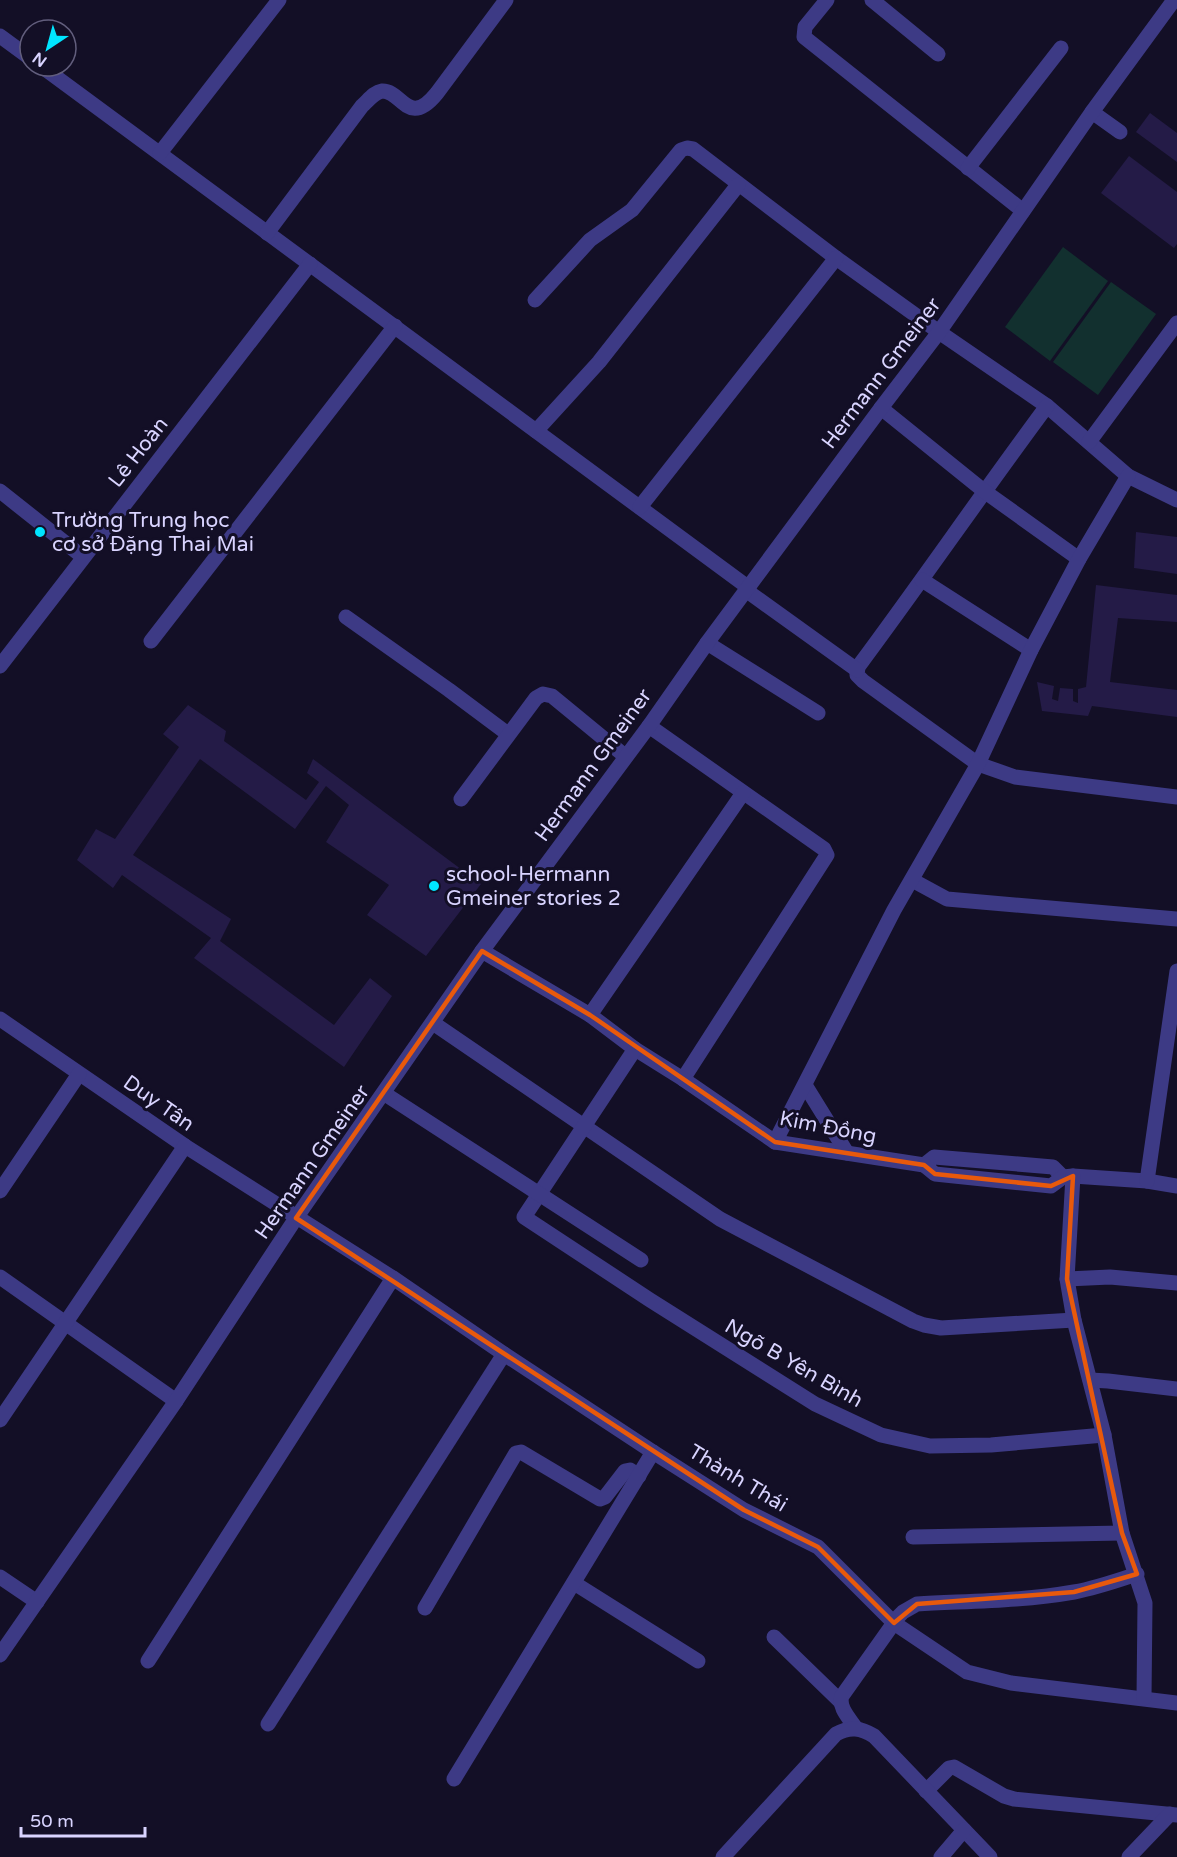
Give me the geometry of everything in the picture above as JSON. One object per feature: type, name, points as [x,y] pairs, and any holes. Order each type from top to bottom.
[{"type":"street","points":[[160,153],[279,0]]},
{"type":"street","points":[[267,233],[362,106],[382,91],[388,92],[412,107],[420,108],[425,105],[506,0]]},
{"type":"street","points":[[827,0],[806,27],[804,37],[1023,211]]},
{"type":"street","points":[[872,0],[892,6],[938,54]]},
{"type":"street","name":"Hermann Gmeiner","points":[[0,1655],[176,1401],[296,1218],[385,1094],[482,951],[707,643],[939,332],[1092,112],[1174,0]]},
{"type":"street","points":[[0,36],[18,49]]},
{"type":"street","points":[[968,168],[1061,48]]},
{"type":"street","points":[[57,78],[640,507],[857,670]]},
{"type":"street","points":[[1092,112],[1120,132]]},
{"type":"street","points":[[535,300],[590,240],[632,210],[681,150],[693,149],[836,258],[1047,406],[1128,476],[1177,500]]},
{"type":"street","points":[[536,431],[598,362],[738,184]]},
{"type":"street","points":[[640,507],[836,258]]},
{"type":"street","name":"Lê Hoàn","points":[[0,666],[310,264]]},
{"type":"street","points":[[1089,442],[1177,323]]},
{"type":"street","points":[[151,641],[395,326]]},
{"type":"street","points":[[1047,406],[857,670],[858,677],[978,764],[1015,777],[1177,797]]},
{"type":"street","points":[[881,408],[984,491],[1079,559]]},
{"type":"street","points":[[775,1142],[894,910],[978,764],[1031,650],[1079,559],[1128,476]]},
{"type":"street","points":[[0,491],[83,557]]},
{"type":"street","points":[[922,580],[1031,650]]},
{"type":"street","points":[[346,617],[508,734]]},
{"type":"street","points":[[707,643],[818,713]]},
{"type":"street","points":[[461,799],[536,698],[543,694],[552,696],[625,756]]},
{"type":"street","points":[[648,726],[824,849],[827,855],[683,1079]]},
{"type":"street","points":[[590,1016],[743,793]]},
{"type":"street","points":[[912,880],[947,899],[1177,919]]},
{"type":"street","name":"Kim Đồng","points":[[482,951],[590,1016],[635,1049],[775,1142],[924,1165],[934,1157],[1007,1163],[1053,1167],[1068,1177],[1146,1181],[1177,1186]]},
{"type":"street","points":[[1146,1181],[1177,971]]},
{"type":"street","name":"Duy Tân","points":[[0,1019],[185,1146],[296,1218]]},
{"type":"street","points":[[433,1023],[720,1219],[913,1322],[941,1328],[1074,1320]]},
{"type":"street","points":[[537,1194],[635,1049]]},
{"type":"street","points":[[2,1185],[79,1074]]},
{"type":"street","points":[[805,1085],[847,1153]]},
{"type":"street","points":[[385,1094],[641,1260]]},
{"type":"street","points":[[0,1420],[185,1146]]},
{"type":"street","points":[[1005,1182],[1007,1163]]},
{"type":"street","points":[[924,1165],[935,1174],[1051,1186],[1068,1177],[1067,1279],[1074,1320],[1104,1435],[1122,1533],[1145,1603],[1144,1698]]},
{"type":"street","name":"Ngõ B Yên Bình","points":[[537,1194],[524,1216],[650,1300],[815,1404],[881,1436],[930,1446],[991,1445],[1104,1435]]},
{"type":"street","name":"Thành Thái","points":[[296,1218],[393,1278],[504,1354],[744,1510],[818,1547],[894,1623],[967,1672],[1011,1683],[1177,1702]]},
{"type":"street","points":[[0,1277],[176,1401]]},
{"type":"street","points":[[1067,1279],[1110,1277],[1177,1283]]},
{"type":"street","points":[[148,1662],[393,1278]]},
{"type":"street","points":[[268,1724],[504,1354]]},
{"type":"street","points":[[1090,1380],[1177,1389]]},
{"type":"street","points":[[425,1608],[516,1453],[521,1452],[600,1499],[605,1497],[625,1471],[630,1470],[639,1476]]},
{"type":"street","points":[[454,1779],[653,1452]]},
{"type":"street","points":[[913,1537],[1122,1533]]},
{"type":"street","points":[[840,1701],[894,1623],[903,1612],[917,1604],[1074,1592],[1137,1574]]},
{"type":"street","points":[[0,1576],[37,1602]]},
{"type":"street","points":[[574,1582],[698,1661]]},
{"type":"street","points":[[774,1637],[840,1701],[855,1727],[874,1736],[990,1857]]},
{"type":"street","points":[[726,1856],[836,1734],[844,1729],[855,1727]]},
{"type":"street","points":[[926,1791],[950,1768],[954,1767],[1004,1796],[1014,1799],[1174,1815]]},
{"type":"street","points":[[1129,1857],[1174,1815]]},
{"type":"street","points":[[941,1857],[964,1830]]},
{"type":"highlighted area","points":[[482,951],[590,1015],[775,1142],[924,1165],[935,1174],[1051,1186],[1073,1176],[1067,1279],[1122,1533],[1137,1574],[1074,1592],[917,1604],[894,1623],[818,1547],[744,1510],[296,1218]]},
{"type":"green space","points":[[1063,247],[1108,281],[1050,361],[1005,327]]},
{"type":"green space","points":[[1111,282],[1156,314],[1098,395],[1053,362]]},
{"type":"building","points":[[1150,113],[1177,133],[1177,162],[1136,132]]},
{"type":"building","points":[[1129,156],[1177,192],[1177,244],[1174,248],[1101,193]]},
{"type":"building","points":[[1136,532],[1177,537],[1177,574],[1134,568]]},
{"type":"building","points":[[1096,585],[1177,595],[1177,622],[1118,618],[1110,682],[1177,690],[1177,717],[1092,706],[1088,716],[1042,711],[1037,682],[1054,686],[1052,699],[1058,701],[1060,688],[1073,689],[1073,701],[1078,703],[1078,689],[1086,687]]},
{"type":"building","name":"school-Hermann Gmeiner stories 2","points":[[188,705],[226,731],[224,741],[306,800],[319,782],[307,773],[313,759],[481,884],[426,956],[367,915],[389,885],[326,842],[349,805],[326,786],[295,829],[200,759],[133,855],[231,919],[220,941],[334,1025],[370,978],[392,996],[344,1067],[194,958],[211,938],[122,875],[113,888],[77,860],[96,829],[115,839],[179,747],[163,734]]},
{"type":"place","name":"Trường Trung học cơ sở Đặng Thai Mai","points":[[40,532]]},
{"type":"place","name":"school-Hermann Gmeiner stories 2","points":[[434,886]]}]
